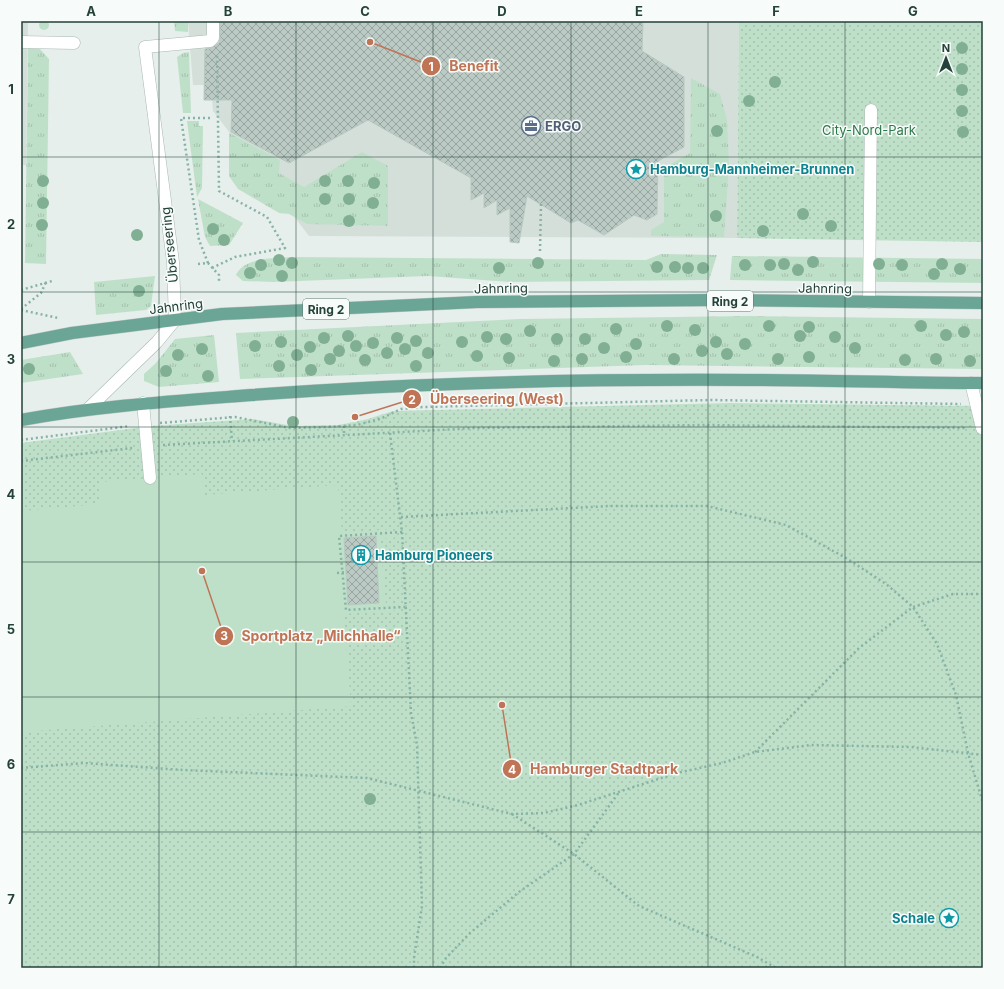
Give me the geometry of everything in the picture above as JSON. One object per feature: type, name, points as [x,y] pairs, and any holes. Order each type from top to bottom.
[{"type":"main road","name":"Jahnring","points":[[21,342],[72,333],[222,314],[477,302],[717,300],[983,303]]},
{"type":"main road","points":[[21,420],[88,409],[143,403],[348,388],[518,382],[748,380],[977,383]]},
{"type":"lane","name":"Überseering","points":[[175,320],[173,262],[145,47],[210,41],[213,38],[213,21]]},
{"type":"lane","points":[[21,42],[74,43]]},
{"type":"lane","points":[[869,302],[871,110]]},
{"type":"lane","points":[[88,409],[158,342],[175,320]]},
{"type":"lane","points":[[977,383],[976,404],[982,428]]},
{"type":"lane","points":[[143,403],[150,478]]},
{"type":"path","points":[[21,21],[21,54]]},
{"type":"path","points":[[212,268],[235,257],[285,248],[267,218],[219,191],[217,53]]},
{"type":"path","points":[[210,118],[181,118],[199,240],[208,263],[219,275],[219,282]]},
{"type":"path","points":[[540,204],[540,251]]},
{"type":"path","points":[[198,264],[208,263]]},
{"type":"path","points":[[21,290],[52,281]]},
{"type":"path","points":[[21,309],[42,293],[46,282]]},
{"type":"path","points":[[21,440],[145,424],[230,417],[290,428],[357,425],[380,419],[401,409],[418,407],[710,400],[976,404]]},
{"type":"path","points":[[230,411],[232,442]]},
{"type":"path","points":[[21,461],[147,446],[476,428],[706,425],[982,428]]},
{"type":"path","points":[[344,426],[344,435]]},
{"type":"path","points":[[390,433],[401,517],[411,713],[417,745],[422,906],[414,958],[414,968]]},
{"type":"path","points":[[401,517],[610,506],[707,506],[786,525],[846,558],[886,584],[913,607],[937,644],[953,688],[968,753],[983,803]]},
{"type":"path","points":[[402,532],[340,536],[346,610],[406,607]]},
{"type":"path","points":[[337,573],[344,572]]},
{"type":"path","points":[[755,752],[859,648],[913,607],[954,594],[983,594]]},
{"type":"path","points":[[21,768],[84,763],[184,770],[367,778],[418,792],[512,814],[544,813],[578,805],[620,790],[677,773],[722,764],[755,752],[811,745],[911,747],[983,755]]},
{"type":"path","points":[[440,968],[446,958],[495,912],[519,892],[574,854],[620,790]]},
{"type":"path","points":[[512,814],[574,854],[640,906],[757,957],[776,968]]},
{"type":"shaded area","points":[[21,21],[28,21],[26,165],[21,165]]},
{"type":"shaded area","name":"ERGO","points":[[188,21],[739,21],[737,238],[309,236],[213,111],[212,100],[204,100],[204,85],[193,85]]},
{"type":"green space","points":[[44,20],[49,25],[44,30],[39,25]]},
{"type":"green space","points":[[174,21],[188,21],[188,32],[175,31]]},
{"type":"green space","name":"City-Nord-Park","points":[[739,21],[983,21],[983,242],[737,238]]},
{"type":"green space","points":[[28,48],[40,49],[49,59],[46,264],[25,263]]},
{"type":"green space","points":[[189,52],[191,113],[183,113],[177,57],[183,53]]},
{"type":"green space","points":[[691,78],[720,94],[727,120],[729,165],[724,237],[651,236],[651,230],[664,222],[664,168],[690,153]]},
{"type":"green space","points":[[187,121],[199,121],[199,126],[203,126],[202,188],[197,197]]},
{"type":"green space","points":[[229,133],[280,160],[279,173],[304,187],[362,152],[388,166],[388,226],[307,224],[289,214],[279,213],[238,189],[229,176]]},
{"type":"green space","points":[[198,199],[243,223],[229,245],[210,246],[205,237]]},
{"type":"green space","points":[[661,254],[717,255],[709,280],[510,282],[428,276],[273,282],[243,281],[236,275],[240,269],[253,262],[269,258],[285,257],[646,260]]},
{"type":"green space","points":[[732,256],[983,259],[983,283],[730,280]]},
{"type":"green space","points":[[155,276],[151,306],[146,310],[96,315],[94,282]]},
{"type":"green space","points":[[751,316],[983,319],[983,369],[646,365],[240,379],[236,333],[520,319]]},
{"type":"green space","points":[[214,335],[219,382],[159,387],[144,381],[144,374],[156,363],[175,339]]},
{"type":"green space","points":[[70,352],[83,374],[21,383],[21,360]]},
{"type":"green space","points":[[730,403],[983,406],[983,968],[21,968],[21,443],[151,426],[253,419],[293,426],[339,425],[368,419],[393,411]]},
{"type":"green space","points":[[202,474],[204,495],[338,485],[342,533],[393,529],[394,538],[380,539],[386,604],[398,603],[399,610],[344,614],[351,706],[21,732],[21,511],[101,504],[100,482]]},
{"type":"building","name":"ERGO","points":[[220,21],[643,21],[642,51],[684,77],[684,147],[658,161],[657,214],[647,220],[634,215],[604,235],[578,220],[571,223],[527,196],[519,243],[510,242],[510,208],[497,215],[497,200],[484,208],[484,193],[471,200],[471,178],[368,120],[289,163],[231,132],[232,100],[204,100],[205,49],[211,48],[219,43]]},
{"type":"building","name":"Hamburg Pioneers","points":[[376,536],[379,603],[348,605],[344,538]]},
{"type":"place","name":"Benefit","points":[[370,42]]},
{"type":"place","name":"ERGO","points":[[531,126]]},
{"type":"place","name":"Hamburg-Mannheimer-Brunnen","points":[[636,169]]},
{"type":"place","name":"Überseering (West)","points":[[355,417]]},
{"type":"place","name":"Hamburg Pioneers","points":[[361,555]]},
{"type":"place","name":"Sportplatz „Milchhalle“","points":[[202,571]]},
{"type":"place","name":"Hamburger Stadtpark","points":[[502,705]]},
{"type":"place","name":"Schale","points":[[949,918]]}]
